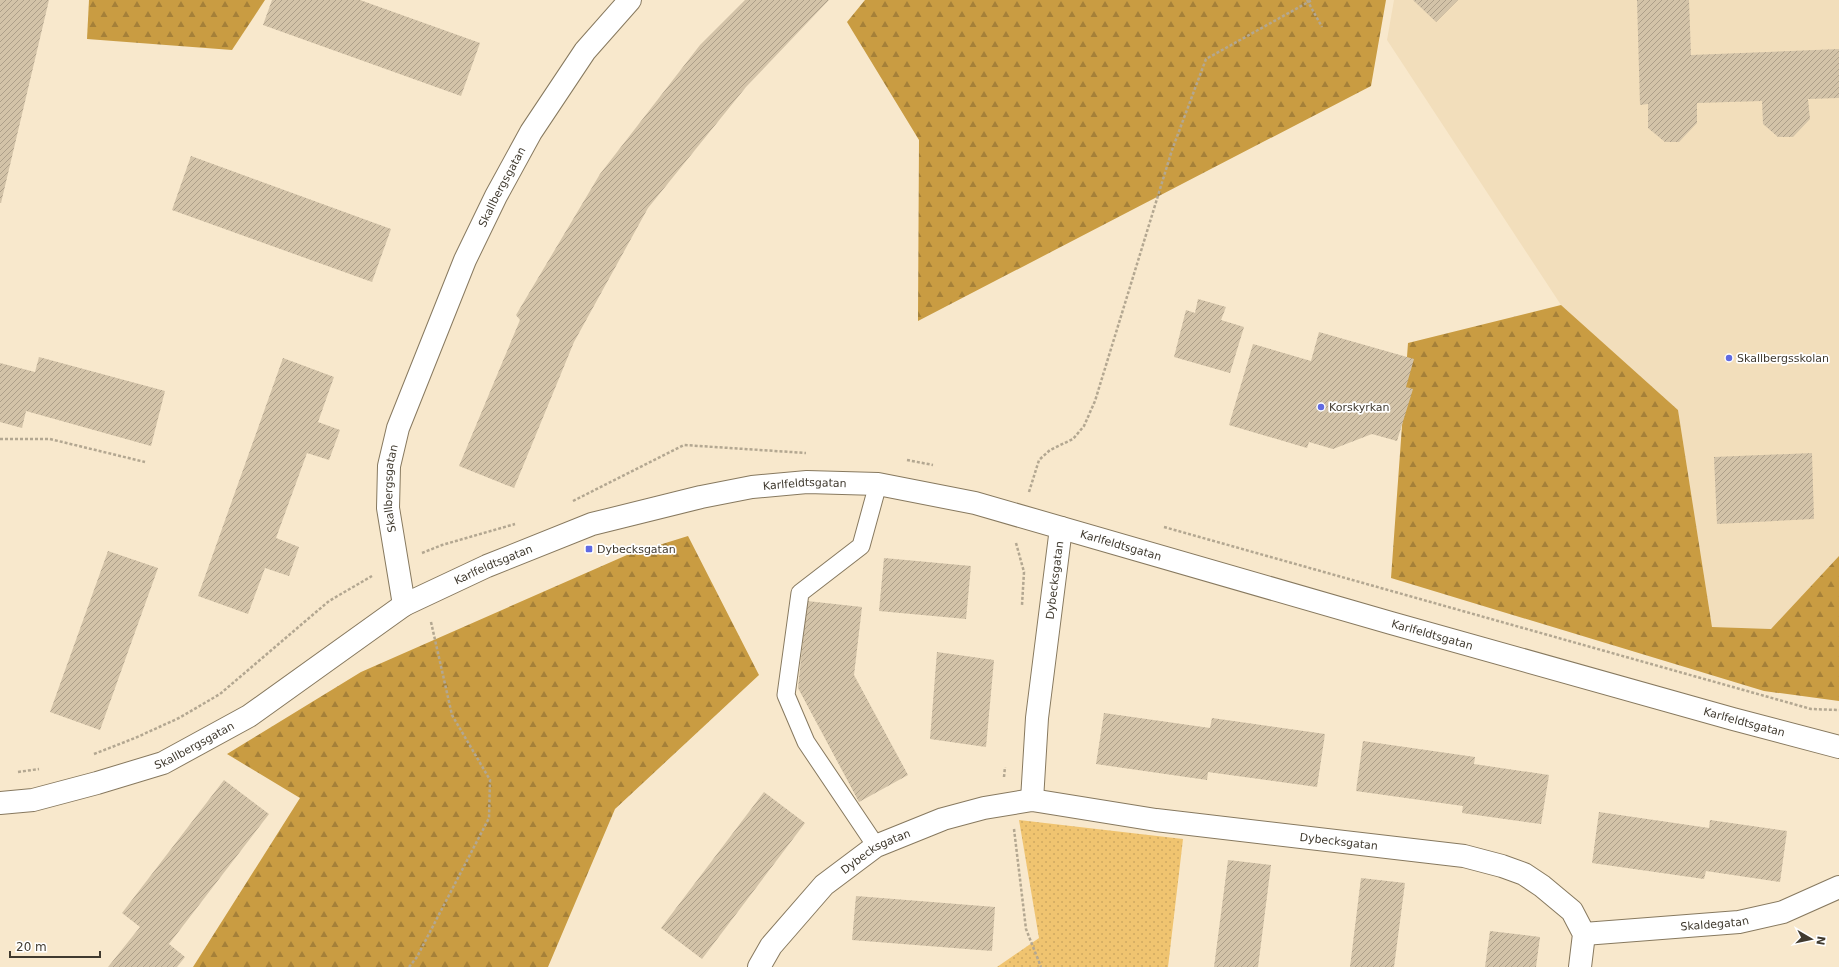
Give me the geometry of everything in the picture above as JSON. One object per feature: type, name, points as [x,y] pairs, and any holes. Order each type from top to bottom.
[{"type":"street","name":"Skallbergsgatan","points":[[0,803],[33,800],[164,763],[249,716],[404,605],[388,508],[389,466],[398,428],[465,260],[496,196],[531,132],[585,51],[630,0]]},
{"type":"street","name":"Karlfeldtsgatan","points":[[404,605],[487,566],[592,524],[752,487],[807,482],[878,484],[975,503],[1718,715],[1839,747]]},
{"type":"street","name":"Dybecksgatan","points":[[1032,800],[1037,718],[1061,528]]},
{"type":"street","name":"Dybecksgatan","points":[[759,967],[771,946],[824,885],[876,846],[943,819],[984,808],[1032,800],[1156,820],[1464,856],[1510,868],[1524,874],[1542,886],[1572,911],[1584,934]]},
{"type":"street","name":"Skaldegatan","points":[[1584,934],[1739,922],[1783,912],[1839,887]]},
{"type":"street","points":[[1580,967],[1584,934]]},
{"type":"lane","points":[[876,846],[806,742],[786,695],[800,593],[861,546],[878,484]]},
{"type":"path","points":[[1036,492],[1029,490],[1039,460],[1050,450],[1073,439],[1084,426],[1094,401],[1172,150],[1206,59],[1312,0]]},
{"type":"path","points":[[1308,1],[1322,27]]},
{"type":"path","points":[[0,439],[50,439],[145,462]]},
{"type":"path","points":[[572,501],[684,445],[705,446]]},
{"type":"path","points":[[442,545],[522,522]]},
{"type":"path","points":[[1162,527],[1811,709],[1839,710]]},
{"type":"path","points":[[91,755],[135,738],[179,718],[220,694],[329,601],[373,576]]},
{"type":"path","points":[[404,605],[430,620],[452,715],[490,780],[489,818],[417,957],[408,967]]},
{"type":"path","points":[[15,773],[45,768]]},
{"type":"path","points":[[1014,828],[1026,929],[1041,967]]},
{"type":"shaded area","name":"Skallbergsskolan","points":[[1394,0],[1839,0],[1839,556],[1771,629],[1712,627],[1678,410],[1561,305],[1387,40]]},
{"type":"shaded area","points":[[1019,820],[1183,839],[1168,967],[997,967],[1039,938]]},
{"type":"green space","points":[[89,0],[265,0],[232,50],[87,39]]},
{"type":"green space","points":[[865,0],[1386,0],[1371,86],[918,321],[919,140],[847,22]]},
{"type":"green space","points":[[1561,305],[1678,410],[1712,627],[1771,629],[1839,556],[1839,701],[1764,691],[1391,578],[1408,343]]},
{"type":"green space","points":[[688,536],[759,675],[615,809],[548,967],[193,967],[300,798],[227,754],[361,672],[627,555]]},
{"type":"building","points":[[0,0],[49,0],[1,203],[0,203]]},
{"type":"building","points":[[272,0],[360,0],[480,43],[461,96],[263,25]]},
{"type":"building","points":[[745,0],[829,0],[746,87],[648,208],[574,342],[514,488],[459,466],[520,320],[516,315],[600,174],[700,45]]},
{"type":"building","points":[[1413,0],[1458,0],[1436,22]]},
{"type":"building","points":[[1637,0],[1689,0],[1691,55],[1839,49],[1839,98],[1808,99],[1810,119],[1793,137],[1778,137],[1763,124],[1762,101],[1697,103],[1697,123],[1679,142],[1665,142],[1648,128],[1648,104],[1640,105]]},
{"type":"building","points":[[191,156],[391,229],[372,282],[172,210]]},
{"type":"building","points":[[1198,299],[1226,307],[1221,320],[1244,327],[1230,373],[1174,357],[1186,310],[1195,313]]},
{"type":"building","name":"Korskyrkan","points":[[1319,332],[1414,359],[1406,387],[1413,389],[1397,441],[1372,434],[1333,449],[1309,442],[1307,448],[1229,425],[1253,344],[1311,361]]},
{"type":"building","points":[[39,357],[165,391],[151,446],[26,411],[22,428],[0,422],[0,363],[35,372]]},
{"type":"building","points":[[283,358],[334,377],[318,422],[340,430],[329,460],[307,453],[276,538],[299,547],[289,576],[265,568],[248,614],[198,596]]},
{"type":"building","points":[[1812,453],[1814,519],[1717,524],[1714,457]]},
{"type":"building","points":[[108,551],[158,568],[100,730],[50,712]]},
{"type":"building","points":[[884,558],[971,566],[966,619],[879,611]]},
{"type":"building","points":[[807,601],[862,607],[854,675],[908,775],[859,802],[798,688]]},
{"type":"building","points":[[937,652],[994,660],[986,747],[930,739]]},
{"type":"building","points":[[1104,713],[1210,728],[1212,718],[1325,734],[1317,787],[1208,772],[1207,780],[1096,764]]},
{"type":"building","points":[[1363,741],[1475,757],[1474,764],[1549,775],[1541,824],[1462,813],[1463,806],[1356,791]]},
{"type":"building","points":[[224,780],[269,814],[169,944],[185,957],[177,967],[108,967],[140,927],[122,913]]},
{"type":"building","points":[[764,792],[805,823],[702,959],[661,928]]},
{"type":"building","points":[[1599,812],[1709,828],[1710,820],[1787,831],[1780,882],[1706,871],[1704,879],[1592,863]]},
{"type":"building","points":[[1228,860],[1271,865],[1258,967],[1214,967]]},
{"type":"building","points":[[1361,878],[1405,883],[1394,967],[1350,967]]},
{"type":"building","points":[[856,896],[995,907],[992,951],[852,940]]},
{"type":"building","points":[[1490,931],[1540,937],[1536,967],[1485,967]]},
{"type":"place","name":"Skallbergsskolan","points":[[1729,358]]},
{"type":"place","name":"Korskyrkan","points":[[1321,407]]},
{"type":"place","name":"Dybecksgatan","points":[[589,549]]}]
